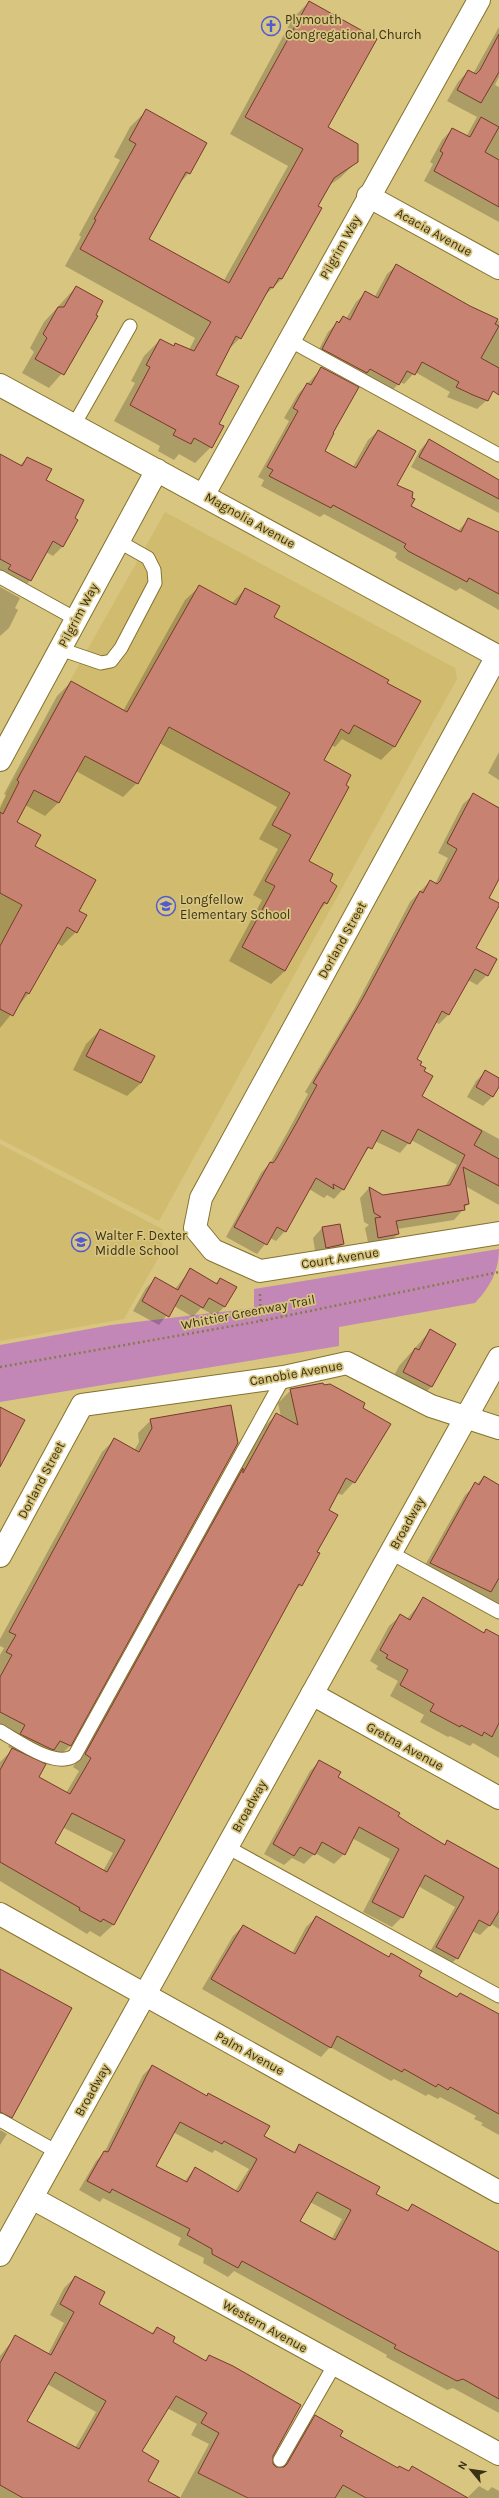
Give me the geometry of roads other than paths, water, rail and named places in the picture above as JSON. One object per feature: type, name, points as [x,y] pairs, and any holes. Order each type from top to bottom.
[{"type":"street","name":"Pilgrim Way","points":[[204,494],[368,196],[479,0]]},
{"type":"street","name":"Acacia Avenue","points":[[368,196],[499,268]]},
{"type":"street","name":"Magnolia Avenue","points":[[0,385],[156,470],[204,494],[498,656]]},
{"type":"street","name":"Pilgrim Way","points":[[0,760],[156,470]]},
{"type":"street","name":"Dorland Street","points":[[260,1271],[213,1250],[195,1228],[201,1198],[498,656]]},
{"type":"street","name":"Court Avenue","points":[[260,1271],[499,1234]]},
{"type":"street","name":"Broadway","points":[[0,2255],[499,1358]]},
{"type":"street","name":"Canobie Avenue","points":[[82,1404],[284,1377],[347,1363],[431,1406],[499,1428]]},
{"type":"street","name":"Dorland Street","points":[[0,1556],[82,1404]]},
{"type":"street","name":"Gretna Avenue","points":[[312,1694],[499,1798]]},
{"type":"street","name":"Palm Avenue","points":[[0,1914],[499,2192]]},
{"type":"street","name":"Western Avenue","points":[[32,2198],[499,2454]]},
{"type":"lane","points":[[74,425],[130,326]]},
{"type":"lane","points":[[289,340],[499,455]]},
{"type":"lane","points":[[60,648],[101,663],[111,661],[121,648],[155,583],[154,570],[148,558],[118,541]]},
{"type":"lane","points":[[0,577],[76,619]]},
{"type":"lane","points":[[0,1732],[55,1760],[69,1760],[75,1755],[284,1377]]},
{"type":"lane","points":[[391,1553],[499,1612]]},
{"type":"lane","points":[[226,1847],[499,1996]]},
{"type":"lane","points":[[0,2120],[57,2152]]},
{"type":"lane","points":[[280,2460],[335,2364]]},
{"type":"place","name":"Plymouth Congregational Church","points":[[271,26]]},
{"type":"place","name":"Longfellow Elementary School","points":[[166,906]]},
{"type":"place","name":"Walter F. Dexter Middle School","points":[[81,1242]]}]
